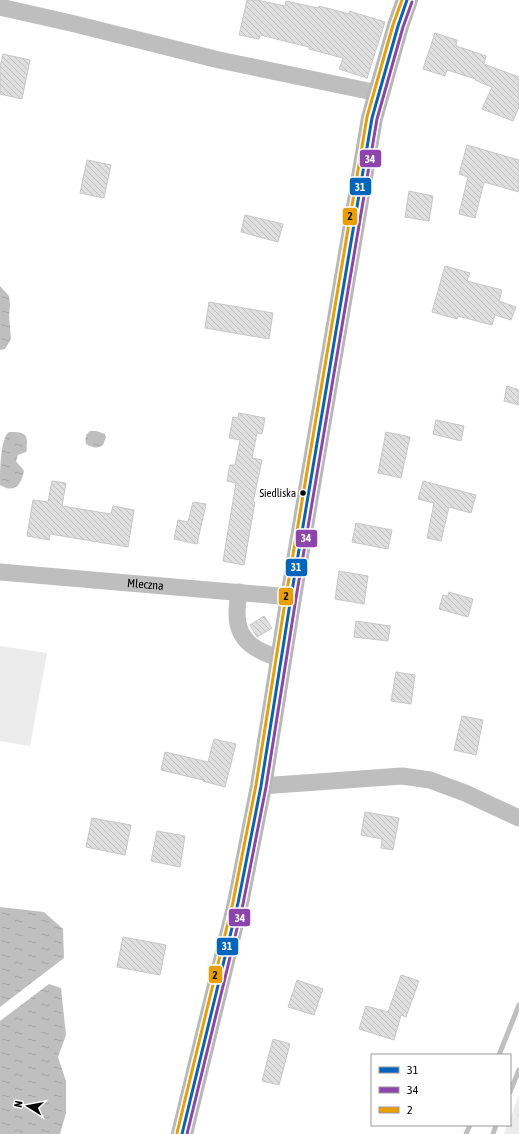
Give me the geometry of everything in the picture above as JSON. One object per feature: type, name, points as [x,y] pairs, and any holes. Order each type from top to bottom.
[{"type":"main road","points":[[182,1134],[238,903],[261,786],[365,152],[378,93],[407,0]]},
{"type":"street","points":[[0,7],[220,60],[378,93]]},
{"type":"street","name":"Mleczna","points":[[0,572],[291,597]]},
{"type":"street","points":[[239,592],[237,614],[240,630],[248,643],[264,654],[282,659]]},
{"type":"street","points":[[261,786],[402,776],[430,780],[465,793],[519,818]]},
{"type":"green space","points":[[0,646],[47,653],[30,746],[0,741]]},
{"type":"green space","points":[[519,1095],[519,1134],[504,1134],[507,1126],[511,1126],[511,1115]]},
{"type":"water","points":[[0,286],[9,296],[11,339],[5,349],[0,350]]},
{"type":"water","points":[[90,431],[105,434],[106,437],[103,445],[94,448],[86,444],[86,437]]},
{"type":"water","points":[[9,432],[24,434],[27,439],[26,452],[18,455],[16,461],[24,471],[21,480],[16,487],[10,489],[0,485],[2,448]]},
{"type":"water","points":[[0,907],[44,912],[63,929],[64,958],[0,1007]]},
{"type":"water","points":[[49,984],[61,988],[66,1035],[58,1057],[66,1081],[66,1113],[60,1134],[0,1134],[0,1021]]},
{"type":"building","points":[[247,0],[257,0],[285,6],[286,1],[318,8],[319,6],[349,14],[349,11],[385,22],[367,78],[339,69],[343,58],[309,49],[309,47],[260,35],[259,39],[239,35]]},
{"type":"building","points":[[435,33],[457,40],[456,46],[486,56],[484,64],[519,77],[519,107],[513,121],[482,109],[492,87],[475,80],[476,79],[447,70],[445,76],[423,69]]},
{"type":"building","points":[[3,54],[30,60],[22,99],[0,94],[0,67]]},
{"type":"building","points":[[467,145],[519,160],[519,192],[484,182],[475,218],[459,214],[468,177],[459,174]]},
{"type":"building","points":[[87,160],[111,165],[104,198],[80,193]]},
{"type":"building","points":[[409,191],[433,196],[429,221],[405,217]]},
{"type":"building","points":[[245,215],[283,224],[278,242],[241,232]]},
{"type":"building","points":[[445,266],[470,273],[467,281],[502,290],[499,301],[516,307],[511,320],[495,315],[492,325],[458,316],[457,319],[432,312]]},
{"type":"building","points":[[209,302],[273,313],[269,339],[205,328]]},
{"type":"building","points":[[507,386],[519,390],[519,405],[504,401]]},
{"type":"building","points":[[239,413],[265,418],[262,434],[257,433],[252,458],[262,460],[253,502],[255,502],[244,565],[223,561],[236,483],[227,481],[230,465],[235,465],[240,440],[229,438],[233,417],[238,418]]},
{"type":"building","points":[[436,420],[464,426],[461,441],[433,434]]},
{"type":"building","points":[[386,432],[410,437],[401,478],[378,473]]},
{"type":"building","points":[[52,481],[66,483],[62,506],[111,514],[113,506],[134,510],[128,547],[50,534],[49,540],[27,536],[33,500],[48,502]]},
{"type":"building","points":[[423,481],[476,495],[471,513],[449,507],[441,541],[427,538],[434,503],[418,499]]},
{"type":"building","points":[[193,502],[206,504],[197,544],[174,539],[178,520],[188,522]]},
{"type":"building","points":[[356,523],[392,530],[388,549],[352,542]]},
{"type":"building","points":[[339,571],[368,576],[364,604],[335,599]]},
{"type":"building","points":[[449,592],[473,599],[468,617],[439,609],[443,595],[448,596]]},
{"type":"building","points":[[264,616],[272,628],[257,637],[250,625]]},
{"type":"building","points":[[356,621],[390,626],[388,641],[354,637]]},
{"type":"building","points":[[396,672],[415,675],[411,704],[391,701]]},
{"type":"building","points":[[462,716],[483,720],[476,755],[454,750]]},
{"type":"building","points":[[214,739],[236,744],[225,787],[161,770],[165,752],[208,762]]},
{"type":"building","points":[[365,812],[399,818],[393,850],[381,848],[382,839],[361,835]]},
{"type":"building","points":[[92,818],[131,825],[125,855],[86,847]]},
{"type":"building","points":[[157,831],[185,836],[180,867],[151,861]]},
{"type":"building","points":[[123,937],[166,945],[160,975],[117,967]]},
{"type":"building","points":[[401,975],[419,981],[406,1017],[401,1015],[394,1040],[359,1029],[366,1006],[388,1012]]},
{"type":"building","points":[[297,980],[323,989],[314,1015],[288,1007]]},
{"type":"building","points":[[273,1039],[290,1044],[279,1085],[262,1081]]},
{"type":"waterway","points":[[499,1054],[519,1005]]},
{"type":"waterway","points":[[511,1090],[519,1070]]},
{"type":"waterway","points":[[466,1134],[470,1126]]},
{"type":"waterway","points":[[493,1134],[496,1126]]},
{"type":"transit line","name":"2","points":[[177,1133],[233,902],[256,785],[286,596],[367,117],[393,25],[402,0]]},
{"type":"transit line","name":"31","points":[[182,1134],[238,903],[261,786],[291,597],[372,118],[398,26],[407,0]]},
{"type":"transit line","name":"34","points":[[187,1134],[243,904],[266,787],[296,598],[377,119],[403,27],[412,2]]},
{"type":"place","name":"Siedliska","points":[[303,493]]}]
